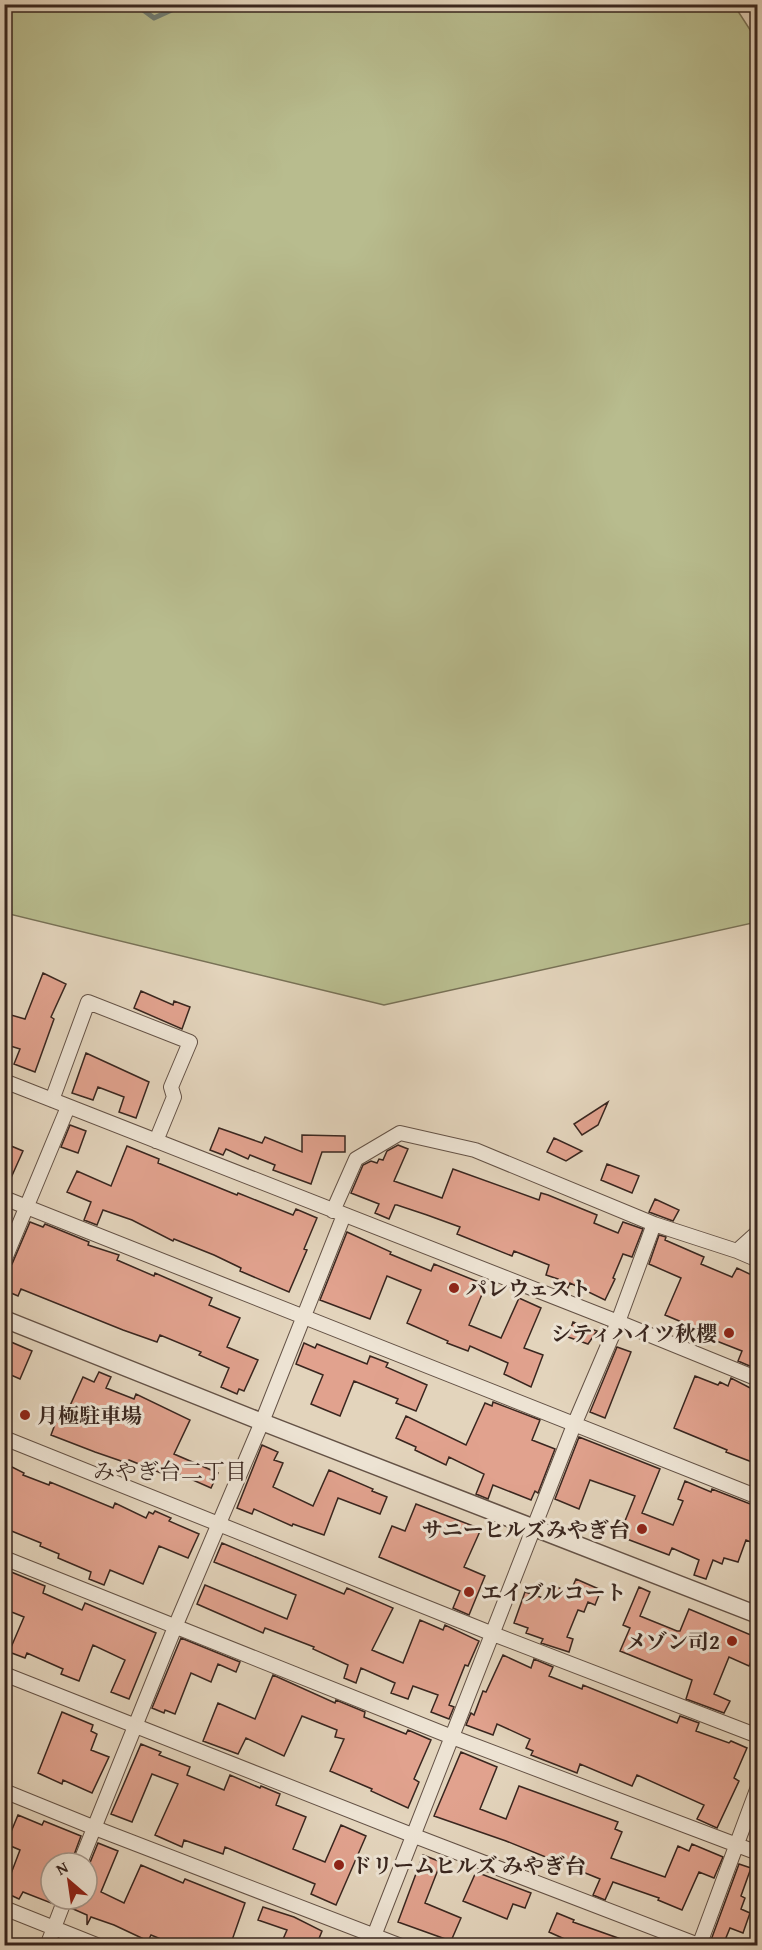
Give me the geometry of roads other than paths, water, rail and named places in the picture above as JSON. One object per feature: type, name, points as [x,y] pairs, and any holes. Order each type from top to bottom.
[{"type":"street","points":[[52,1100],[88,1002],[190,1042],[171,1087],[174,1097],[156,1141]]},
{"type":"street","points":[[4,1081],[758,1379]]},
{"type":"street","points":[[4,1261],[68,1107]]},
{"type":"street","points":[[85,1851],[175,1627],[305,1316],[356,1159],[400,1133],[475,1150],[654,1224],[758,1260]]},
{"type":"street","points":[[4,1198],[758,1497]]},
{"type":"street","points":[[372,1940],[574,1425],[618,1322],[654,1224]]},
{"type":"street","points":[[737,1251],[758,1232]]},
{"type":"street","points":[[4,1319],[758,1615]]},
{"type":"street","points":[[4,1438],[493,1634],[758,1736]]},
{"type":"street","points":[[4,1558],[452,1737],[758,1853]]},
{"type":"street","points":[[4,1674],[412,1835],[700,1945],[758,1787]]},
{"type":"street","points":[[4,1791],[372,1940],[401,1946]]},
{"type":"street","points":[[4,1908],[99,1946]]},
{"type":"street","points":[[47,1946],[60,1911]]},
{"type":"waterway","points":[[135,4],[154,18],[185,4]]},
{"type":"place","name":"パレウェスト","points":[[454,1288]]},
{"type":"place","name":"シティハイツ秋櫻","points":[[729,1333]]},
{"type":"place","name":"月極駐車場","points":[[25,1415]]},
{"type":"place","name":"サニーヒルズみやぎ台","points":[[642,1529]]},
{"type":"place","name":"エイブルコート","points":[[469,1592]]},
{"type":"place","name":"メゾン司2","points":[[732,1641]]},
{"type":"place","name":"ドリームヒルズ みやぎ台","points":[[339,1865]]},
{"type":"district","name":"みやぎ台二丁目","points":[[170,1471]]}]
